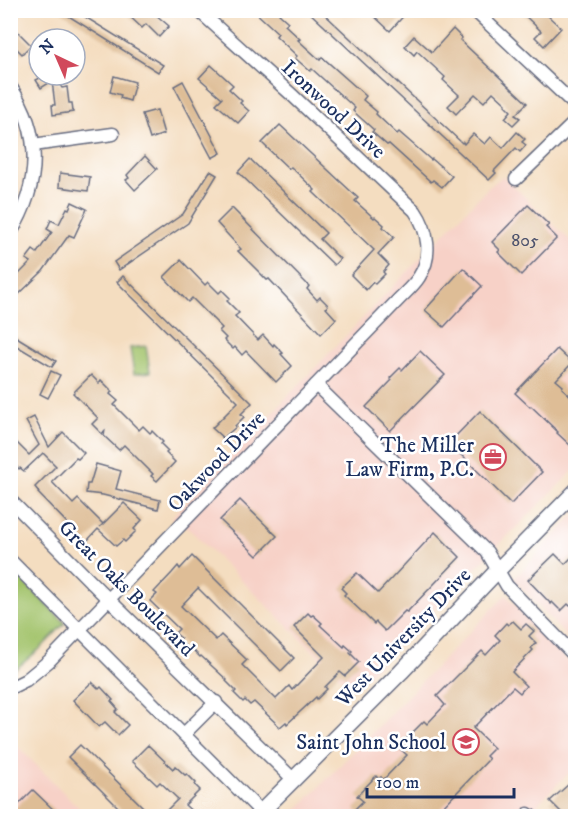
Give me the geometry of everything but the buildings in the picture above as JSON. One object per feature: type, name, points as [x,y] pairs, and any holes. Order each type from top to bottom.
[{"type":"main road","name":"West University Drive","points":[[259,814],[401,672],[576,491]]},
{"type":"street","name":"Ironwood Drive","points":[[198,10],[406,202],[422,221],[427,246]]},
{"type":"street","points":[[474,10],[576,106]]},
{"type":"street","points":[[10,86],[27,116],[32,132],[34,153],[33,176],[27,201],[10,234]]},
{"type":"street","points":[[516,179],[576,121]]},
{"type":"street","points":[[33,145],[113,134]]},
{"type":"street","name":"Oakwood Drive","points":[[10,688],[38,671],[416,282],[424,267],[427,246]]},
{"type":"street","points":[[316,384],[487,552],[507,586],[576,657]]},
{"type":"street","name":"Great Oaks Boulevard","points":[[10,500],[294,780]]},
{"type":"street","points":[[10,560],[184,734],[259,814]]},
{"type":"street","points":[[184,734],[216,702]]},
{"type":"shaded area","points":[[503,176],[575,245],[575,469],[353,690],[189,529],[171,518],[487,189]]},
{"type":"shaded area","points":[[575,514],[575,646],[514,579]]},
{"type":"shaded area","points":[[506,595],[575,669],[575,767],[525,816],[291,816]]},
{"type":"shaded area","points":[[11,740],[87,816],[11,816]]},
{"type":"green space","points":[[146,346],[150,372],[134,374],[130,348]]},
{"type":"green space","points":[[10,568],[65,623],[41,648],[11,673]]},
{"type":"place","name":"The Miller Law Firm, P.C.","points":[[493,457]]},
{"type":"place","name":"Saint John School","points":[[466,742]]}]
